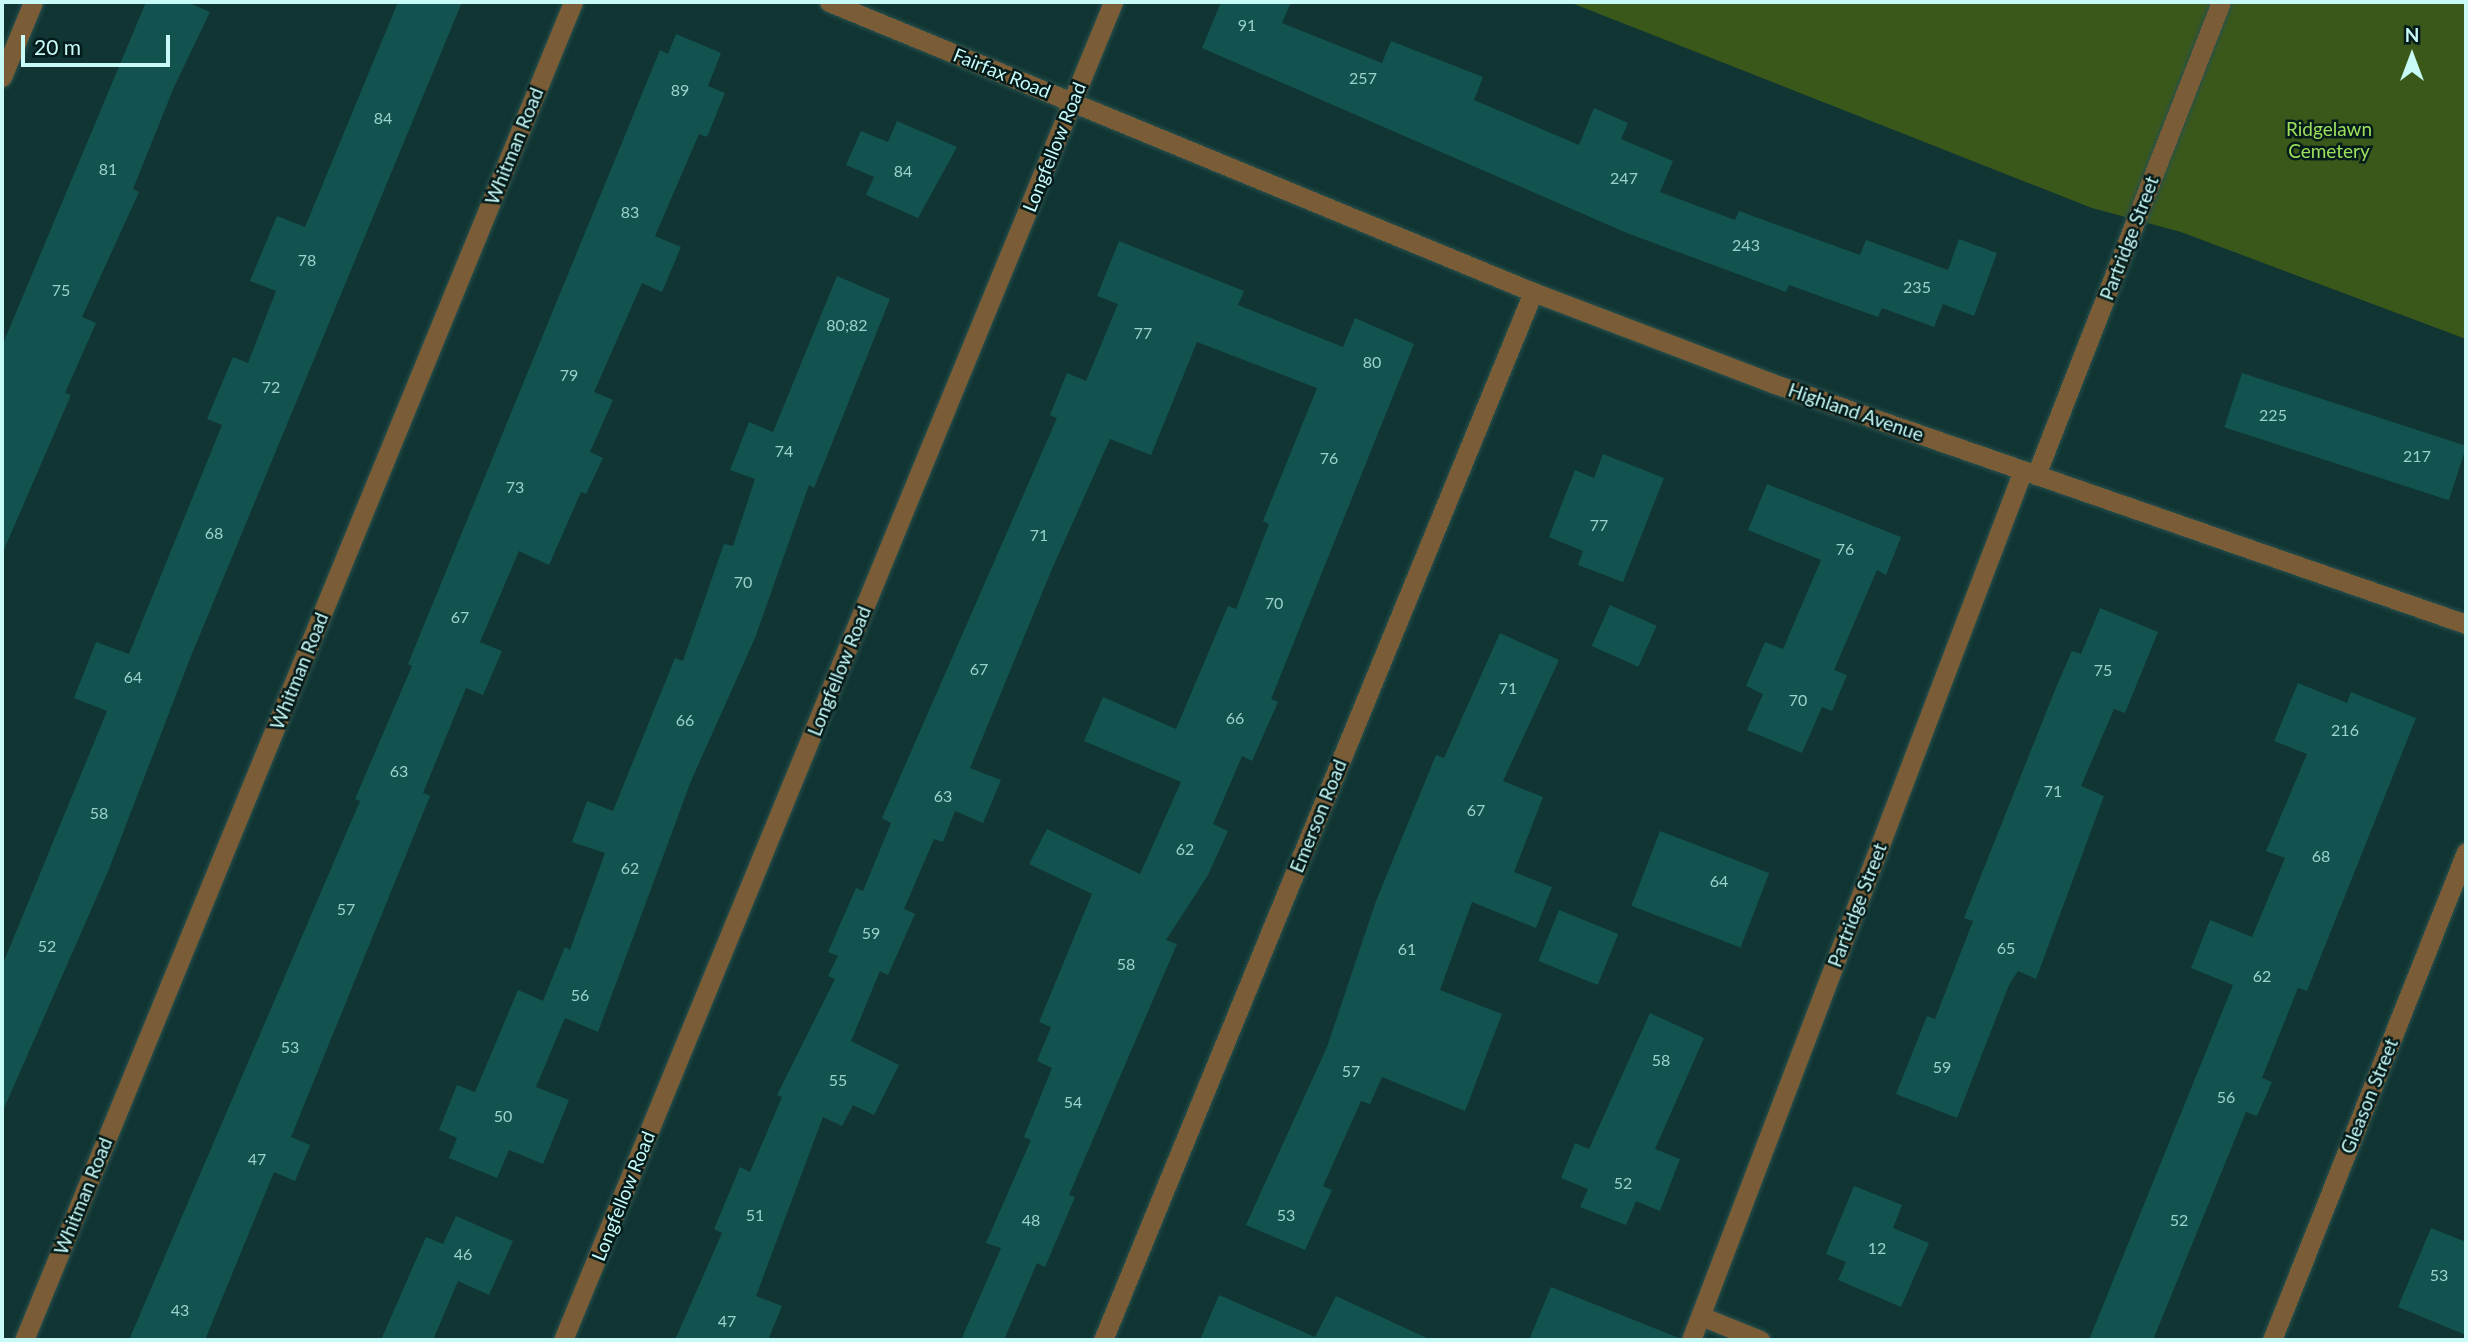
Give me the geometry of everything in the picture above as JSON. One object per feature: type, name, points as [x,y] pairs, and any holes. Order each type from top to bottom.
[{"type":"street","points":[[2,77],[33,2]]},
{"type":"street","name":"Whitman Road","points":[[24,1340],[573,2]]},
{"type":"street","name":"Fairfax Road","points":[[828,2],[1253,177]]},
{"type":"street","name":"Longfellow Road","points":[[563,1340],[1113,2]]},
{"type":"street","name":"Partridge Street","points":[[1691,1340],[2030,472],[2221,2]]},
{"type":"street","name":"Highland Avenue","points":[[1253,177],[1533,292],[2030,472],[2466,624]]},
{"type":"street","name":"Emerson Road","points":[[1103,1340],[1533,292]]},
{"type":"street","name":"Gleason Street","points":[[2272,1340],[2466,852]]},
{"type":"street","points":[[1700,1316],[1760,1340]]},
{"type":"green space","name":"Ridgelawn Cemetery","points":[[1569,2],[2466,2],[2466,339],[2181,232],[2092,208]]},
{"type":"building","points":[[146,2],[187,2],[210,12],[174,87],[133,189],[139,192],[82,317],[96,323],[65,393],[71,395],[2,554],[2,346]]},
{"type":"building","points":[[398,2],[462,2],[191,656],[109,869],[2,1113],[2,966],[107,711],[74,698],[96,642],[129,654],[222,425],[207,419],[233,357],[248,363],[276,291],[250,281],[277,216],[305,227]]},
{"type":"building","points":[[1221,2],[1291,2],[1282,23],[1382,63],[1391,41],[1483,77],[1474,100],[1579,145],[1594,108],[1628,123],[1621,139],[1673,161],[1660,192],[1735,220],[1739,211],[1860,255],[1866,240],[1948,270],[1959,239],[1997,253],[1974,316],[1943,304],[1934,327],[1882,308],[1878,317],[1789,285],[1786,292],[1627,233],[1202,48]]},
{"type":"building","points":[[676,34],[721,53],[708,86],[725,93],[707,137],[699,134],[655,236],[681,247],[662,292],[642,283],[594,392],[613,400],[590,452],[603,458],[586,494],[581,492],[549,565],[519,551],[480,642],[502,651],[483,695],[466,688],[423,793],[430,796],[291,1137],[310,1145],[295,1181],[274,1172],[205,1340],[129,1340],[360,801],[355,799],[412,666],[408,664],[660,50],[668,54]]},
{"type":"building","points":[[897,121],[957,147],[918,218],[866,195],[874,177],[846,165],[861,131],[888,142]]},
{"type":"building","points":[[1119,241],[1244,291],[1238,305],[1343,347],[1355,318],[1414,344],[1271,699],[1278,702],[1252,761],[1242,756],[1213,824],[1228,831],[1208,875],[1166,940],[1177,944],[1069,1195],[1075,1197],[1045,1267],[1037,1263],[1004,1340],[961,1340],[1001,1248],[986,1243],[1031,1140],[1024,1137],[1052,1068],[1037,1061],[1051,1027],[1039,1022],[1092,894],[1029,864],[1047,829],[1140,874],[1181,782],[1084,741],[1103,697],[1176,729],[1228,606],[1236,609],[1269,524],[1263,521],[1317,388],[1197,342],[1151,455],[1110,439],[1052,569],[970,768],[1001,780],[983,823],[955,811],[943,842],[934,839],[904,909],[915,914],[888,975],[880,971],[851,1041],[899,1065],[874,1115],[853,1105],[842,1126],[823,1117],[756,1296],[782,1306],[768,1340],[675,1340],[722,1233],[714,1229],[740,1167],[750,1172],[782,1097],[777,1095],[835,979],[828,976],[838,956],[828,952],[856,888],[863,891],[891,823],[882,818],[1057,418],[1050,415],[1067,373],[1086,381],[1118,304],[1097,296]]},
{"type":"building","points":[[837,276],[890,299],[814,488],[809,485],[755,638],[691,781],[598,1032],[565,1018],[536,1087],[569,1100],[543,1164],[509,1150],[497,1178],[449,1158],[457,1138],[439,1130],[457,1085],[475,1092],[518,990],[543,1001],[565,947],[570,950],[605,853],[572,842],[587,801],[613,811],[675,658],[683,661],[724,544],[733,546],[755,479],[730,470],[749,422],[773,432]]},
{"type":"building","points":[[2242,373],[2466,446],[2449,500],[2224,427]]},
{"type":"building","points":[[1603,454],[1664,478],[1623,582],[1578,565],[1583,551],[1549,537],[1575,470],[1594,478]]},
{"type":"building","points":[[1767,484],[1901,537],[1886,575],[1877,570],[1834,670],[1847,675],[1832,711],[1822,707],[1802,753],[1747,730],[1763,694],[1746,686],[1765,642],[1783,649],[1821,560],[1748,530]]},
{"type":"building","points":[[1610,605],[1657,626],[1638,667],[1592,646]]},
{"type":"building","points":[[2100,608],[2158,632],[2125,713],[2114,709],[2081,786],[2104,796],[2036,979],[2018,971],[2009,985],[1957,1118],[1896,1094],[1927,1016],[1935,1019],[1973,921],[1964,918],[2057,685],[2072,651],[2081,654]]},
{"type":"building","points":[[1500,633],[1559,660],[1503,781],[1543,797],[1514,872],[1552,887],[1536,928],[1472,902],[1440,990],[1502,1014],[1465,1111],[1382,1077],[1370,1104],[1361,1101],[1323,1186],[1332,1190],[1305,1250],[1246,1225],[1327,1047],[1376,901],[1436,755],[1444,758]]},
{"type":"building","points":[[2298,683],[2347,703],[2351,692],[2416,718],[2307,991],[2298,988],[2262,1078],[2272,1082],[2257,1116],[2246,1112],[2153,1340],[2089,1340],[2233,985],[2191,968],[2210,920],[2252,937],[2285,858],[2266,851],[2307,754],[2274,741]]},
{"type":"building","points":[[1660,831],[1769,873],[1741,948],[1631,906]]},
{"type":"building","points":[[1559,910],[1618,934],[1598,985],[1538,961]]},
{"type":"building","points":[[1650,1013],[1704,1038],[1655,1149],[1680,1159],[1660,1211],[1636,1201],[1626,1225],[1580,1207],[1588,1189],[1561,1178],[1575,1143],[1589,1149]]},
{"type":"building","points":[[1854,1186],[1902,1205],[1893,1228],[1929,1243],[1901,1307],[1838,1280],[1846,1262],[1826,1254]]},
{"type":"building","points":[[456,1216],[513,1241],[489,1295],[458,1281],[433,1340],[381,1340],[426,1237],[443,1244]]},
{"type":"building","points":[[2431,1228],[2466,1242],[2466,1335],[2398,1307]]},
{"type":"building","points":[[1551,1287],[1679,1338],[1679,1340],[1529,1340]]},
{"type":"building","points":[[1219,1295],[1315,1337],[1336,1296],[1431,1340],[1200,1340]]}]
